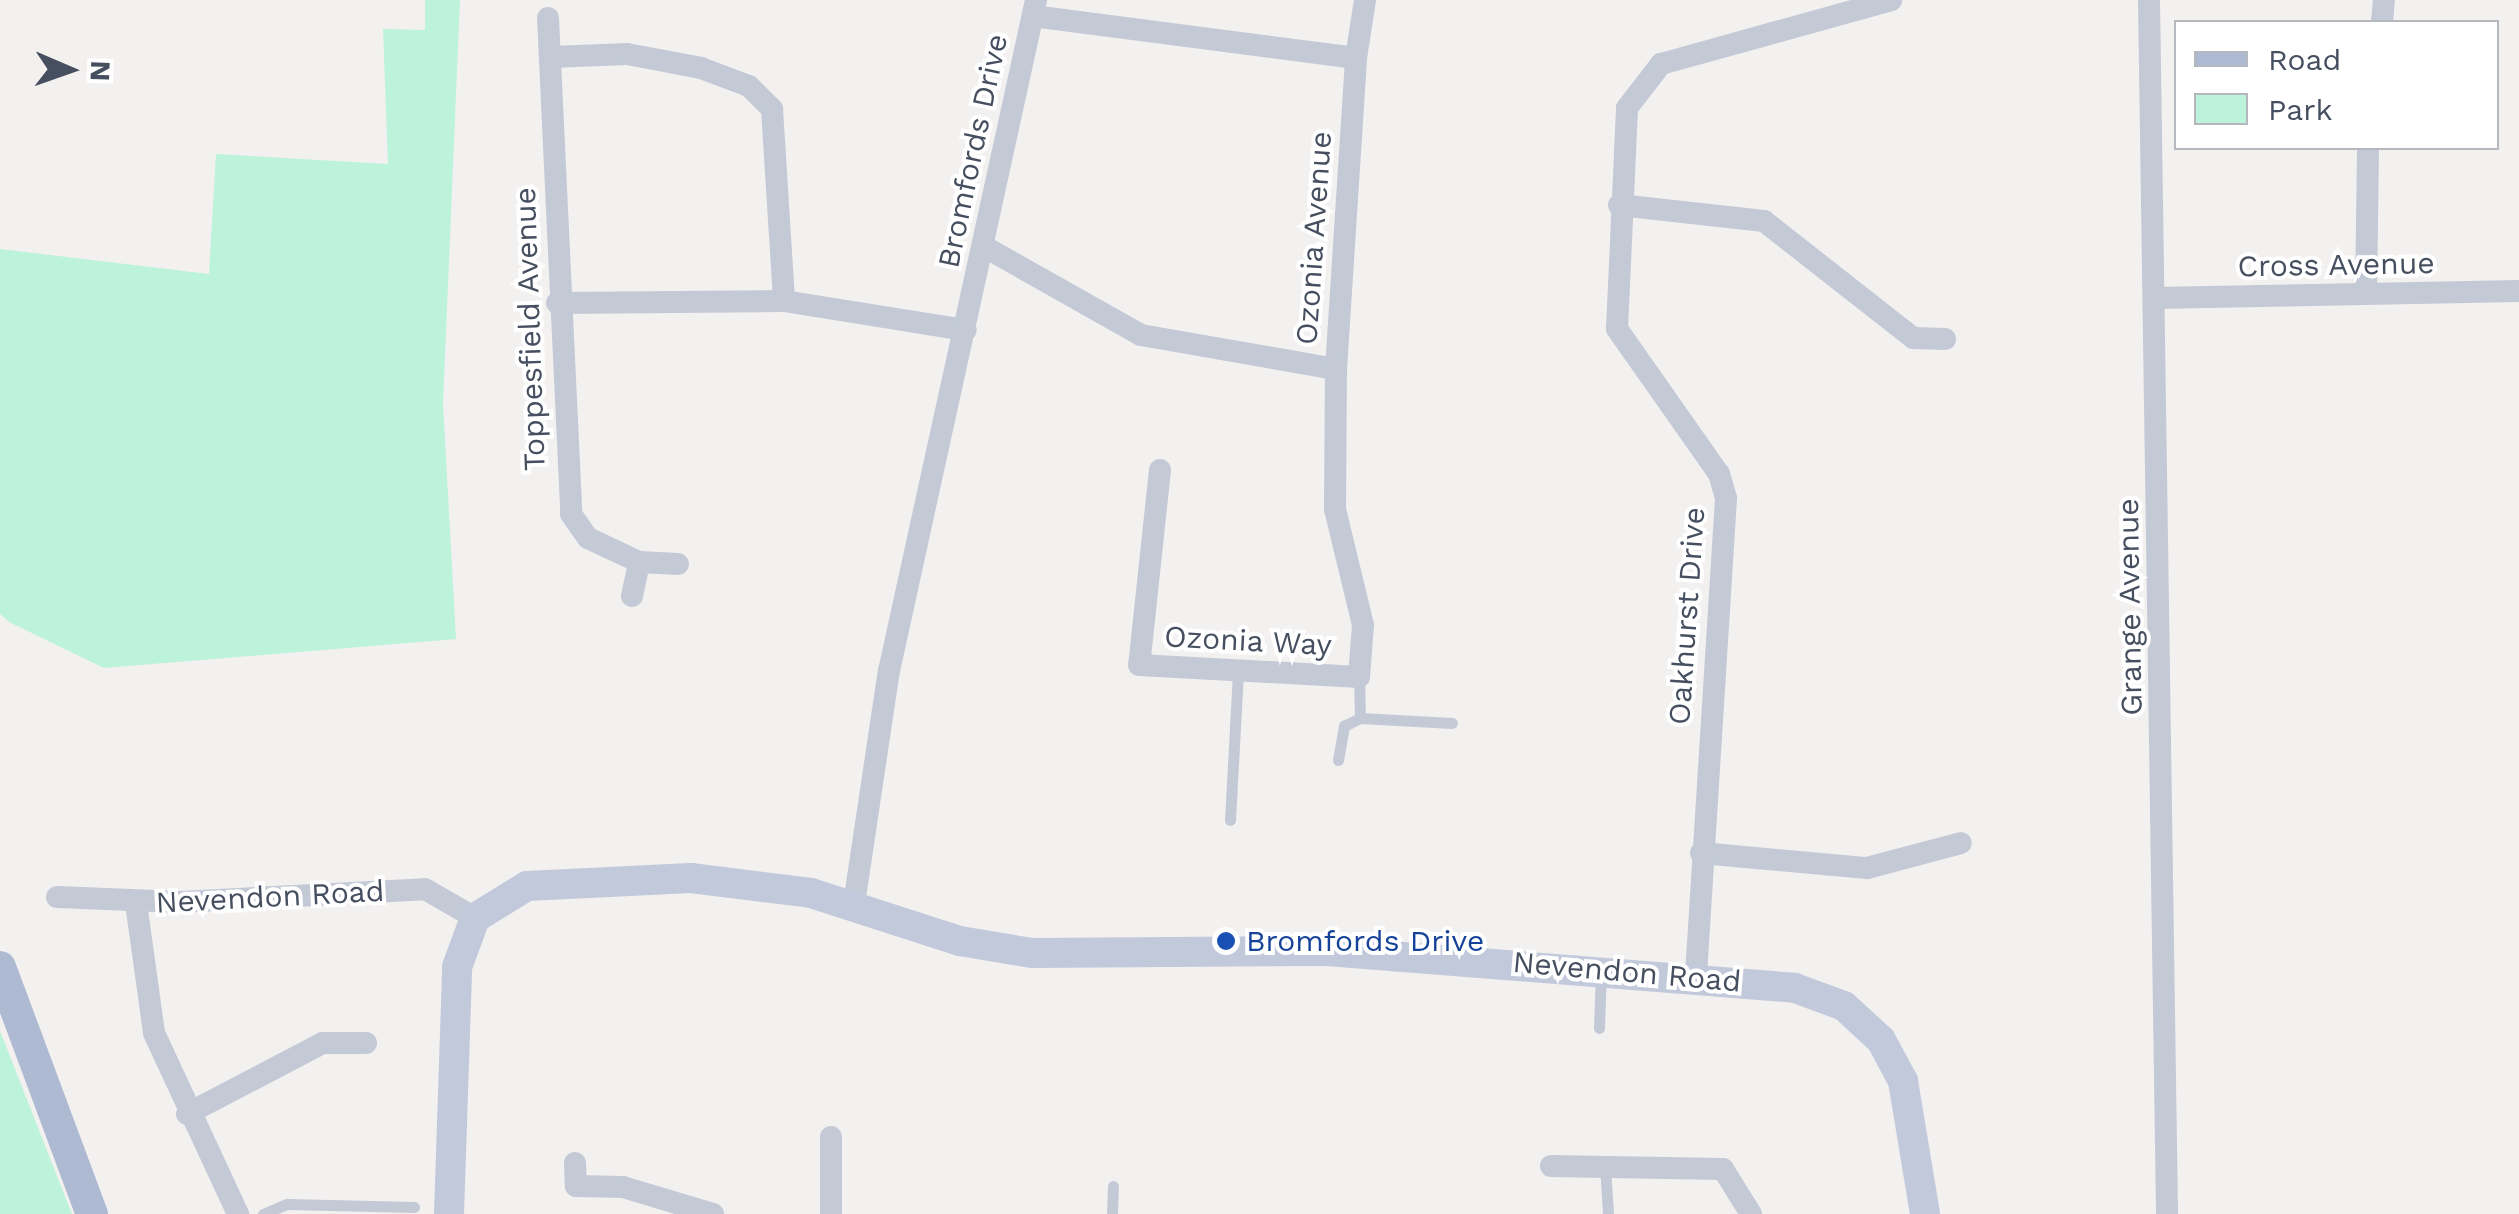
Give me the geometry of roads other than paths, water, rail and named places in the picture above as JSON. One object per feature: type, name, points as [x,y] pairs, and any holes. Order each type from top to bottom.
[{"type":"main road","points":[[0,966],[92,1214]]},
{"type":"main road","points":[[73,1158],[103,1214]]},
{"type":"street","name":"Ozonia Avenue","points":[[983,246],[1142,334],[1336,369],[1356,58],[1365,0]]},
{"type":"street","name":"Oakhurst Drive","points":[[1696,975],[1726,498],[1719,474],[1617,328],[1619,205],[1627,108],[1661,64],[1891,0]]},
{"type":"street","name":"Grange Avenue","points":[[2149,0],[2167,1214]]},
{"type":"street","points":[[1034,8],[1356,58]]},
{"type":"street","name":"Bromfords Drive","points":[[854,904],[889,671],[1034,8]]},
{"type":"street","name":"Toppesfield Avenue","points":[[548,18],[557,303],[571,514],[588,538],[639,562],[678,564]]},
{"type":"street","points":[[552,57],[626,54],[702,68],[749,86],[772,109],[784,301]]},
{"type":"street","points":[[2366,294],[2368,150]]},
{"type":"street","points":[[1619,205],[1764,221],[1913,338],[1945,339]]},
{"type":"street","name":"Cross Avenue","points":[[2155,298],[2519,291]]},
{"type":"street","points":[[557,303],[784,301],[966,330]]},
{"type":"street","name":"Ozonia Way","points":[[1160,470],[1139,666],[1359,677],[1363,625],[1335,509],[1336,369]]},
{"type":"street","points":[[632,596],[639,562]]},
{"type":"street","points":[[1702,853],[1866,868],[1960,843]]},
{"type":"street","name":"Nevendon Road","points":[[57,897],[136,903],[425,889],[475,918],[527,886],[669,878],[752,882],[854,904],[960,941],[1032,953],[1327,952],[1696,975],[1796,988],[1866,1022],[1903,1080],[1925,1214]]},
{"type":"street","points":[[136,903],[154,1032],[188,1114],[238,1214]]},
{"type":"street","points":[[449,1214],[456,967],[475,918]]},
{"type":"street","points":[[188,1114],[324,1043],[366,1044]]},
{"type":"street","points":[[831,1136],[831,1214]]},
{"type":"street","points":[[575,1164],[576,1186],[658,1197],[713,1214]]},
{"type":"street","points":[[1551,1166],[1723,1169],[1751,1214]]},
{"type":"lane","points":[[1230,820],[1238,671]]},
{"type":"lane","points":[[1359,677],[1360,718]]},
{"type":"lane","points":[[1338,760],[1344,726],[1360,718],[1452,723]]},
{"type":"lane","points":[[1599,1028],[1601,968]]},
{"type":"lane","points":[[1604,1166],[1608,1214]]},
{"type":"lane","points":[[1112,1214],[1113,1186]]},
{"type":"lane","points":[[263,1214],[288,1204],[414,1207]]},
{"type":"place","name":"Bromfords Drive","points":[[1226,941]]}]
